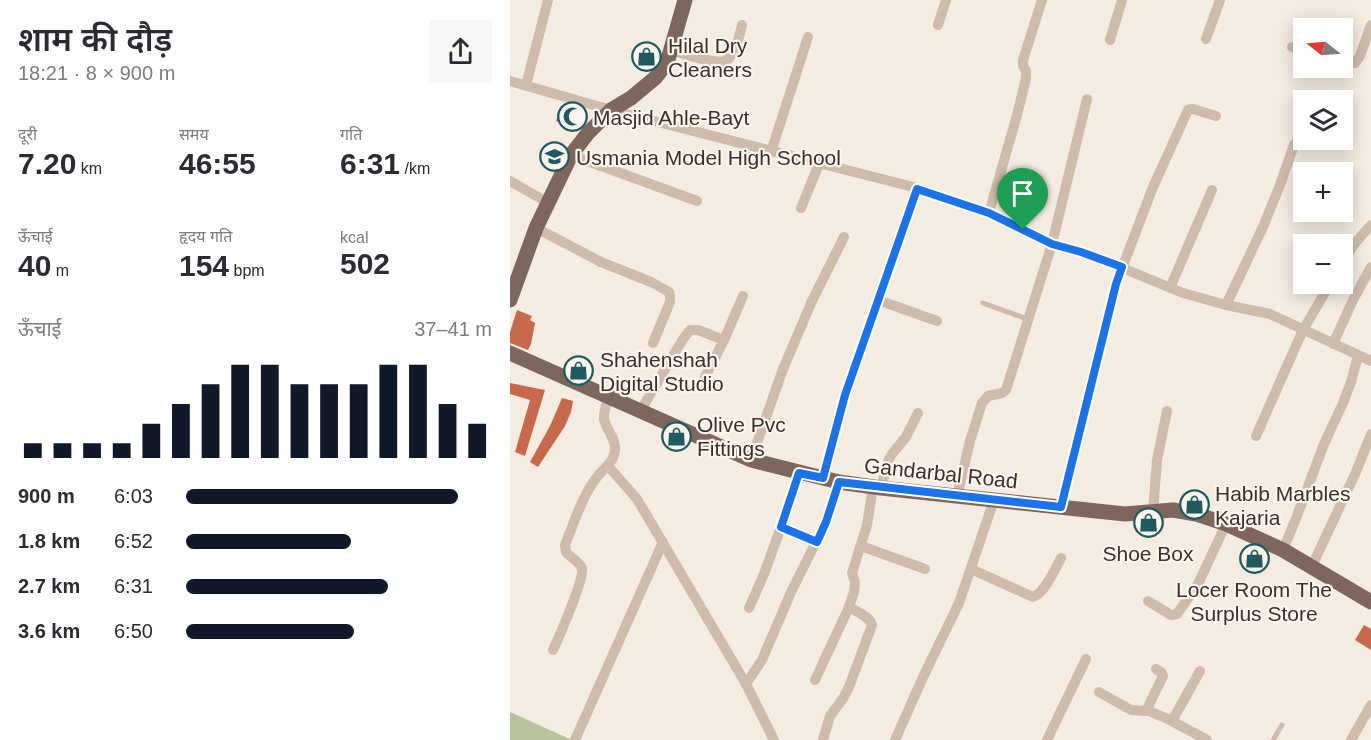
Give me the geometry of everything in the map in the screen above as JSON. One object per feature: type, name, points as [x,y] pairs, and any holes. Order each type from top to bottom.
[{"type":"main road","points":[[510,300],[536,228],[571,155],[588,133],[611,110],[631,98],[655,78],[667,63],[685,0]]},
{"type":"main road","name":"Gandarbal Road","points":[[510,353],[751,460],[799,473],[877,488],[957,497],[1125,514],[1173,510],[1196,514],[1226,524],[1283,550],[1371,602]]},
{"type":"street","points":[[526,85],[548,0]]},
{"type":"street","points":[[938,25],[946,0]]},
{"type":"street","points":[[989,213],[1027,75],[1023,60],[1042,0]]},
{"type":"street","points":[[1110,40],[1122,0]]},
{"type":"street","points":[[1206,39],[1220,0]]},
{"type":"street","points":[[671,50],[723,62],[728,60],[732,54],[742,25]]},
{"type":"street","points":[[1353,63],[1360,56],[1371,25]]},
{"type":"street","points":[[771,152],[808,37]]},
{"type":"street","points":[[510,81],[611,110],[917,189],[989,213],[1052,244],[1122,267],[1197,298],[1270,314],[1371,362]]},
{"type":"street","points":[[957,497],[982,403],[988,396],[1006,390],[1029,320],[1052,244],[1087,99]]},
{"type":"street","points":[[1061,507],[1104,330],[1122,267],[1187,112],[1193,109],[1216,116]]},
{"type":"street","points":[[1226,305],[1267,218],[1293,149]]},
{"type":"street","points":[[571,155],[697,201]]},
{"type":"street","points":[[801,208],[819,164]]},
{"type":"street","points":[[510,181],[548,202]]},
{"type":"street","points":[[823,478],[845,395],[917,189]]},
{"type":"street","points":[[1170,288],[1212,190]]},
{"type":"street","points":[[1353,247],[1371,225]]},
{"type":"street","points":[[536,228],[601,262],[651,282],[669,292],[670,302],[653,343]]},
{"type":"street","points":[[751,460],[783,369],[812,301],[844,237]]},
{"type":"street","points":[[1333,344],[1371,267]]},
{"type":"street","points":[[1256,436],[1303,330],[1324,294]]},
{"type":"street","points":[[705,377],[743,296]]},
{"type":"street","points":[[878,300],[937,321]]},
{"type":"street","points":[[641,410],[690,330],[698,330],[724,340]]},
{"type":"street","points":[[1283,550],[1324,444],[1343,403],[1358,356]]},
{"type":"street","points":[[554,650],[579,586],[582,572],[578,562],[566,552],[565,545],[589,490],[614,457],[615,441],[604,419],[609,396]]},
{"type":"street","points":[[1153,512],[1157,460],[1167,411]]},
{"type":"street","points":[[815,680],[849,607],[855,587],[853,570],[877,488],[892,454],[906,437],[918,413]]},
{"type":"street","points":[[1312,566],[1356,472],[1371,434]]},
{"type":"street","points":[[608,466],[637,499],[663,542],[746,684],[771,738]]},
{"type":"street","points":[[748,608],[764,574],[799,473]]},
{"type":"street","points":[[746,684],[762,660],[791,591],[817,542],[839,482]]},
{"type":"street","points":[[894,740],[959,603],[994,500]]},
{"type":"street","points":[[1148,601],[1171,615],[1177,615],[1198,584],[1226,524]]},
{"type":"street","points":[[781,527],[817,542]]},
{"type":"street","points":[[575,740],[663,542]]},
{"type":"street","points":[[861,546],[925,569]]},
{"type":"street","points":[[971,569],[1033,597],[1038,595],[1044,587],[1061,558]]},
{"type":"street","points":[[823,740],[830,716],[849,687],[872,628],[872,622],[849,607]]},
{"type":"street","points":[[1047,740],[1086,659]]},
{"type":"street","points":[[1146,711],[1163,676],[1156,669]]},
{"type":"street","points":[[1172,721],[1200,671]]},
{"type":"street","points":[[1099,692],[1131,710],[1156,713],[1207,740]]},
{"type":"street","points":[[1351,740],[1371,705]]},
{"type":"lane","points":[[983,303],[1029,320]]},
{"type":"lane","points":[[1273,740],[1282,725]]},
{"type":"green space","points":[[510,712],[572,740],[510,740]]},
{"type":"building","name":"Masjid Ahle-Bayt","points":[[561,106],[587,113],[584,123],[580,127],[556,121]]},
{"type":"building","points":[[517,310],[532,316],[530,320],[535,323],[528,350],[510,343],[510,332]]},
{"type":"building","points":[[510,383],[545,390],[525,456],[515,452],[530,400],[510,394]]},
{"type":"building","points":[[562,398],[573,401],[571,412],[565,426],[538,467],[530,462]]},
{"type":"building","points":[[1364,625],[1371,629],[1371,650],[1355,640]]},
{"type":"place","name":"Hilal Dry Cleaners","points":[[647,57]]},
{"type":"place","name":"Masjid Ahle-Bayt","points":[[572,117]]},
{"type":"place","name":"Usmania Model High School","points":[[555,157]]},
{"type":"place","name":"Shahenshah Digital Studio","points":[[579,371]]},
{"type":"place","name":"Olive Pvc Fittings","points":[[676,436]]},
{"type":"place","name":"Habib Marbles Kajaria","points":[[1194,505]]},
{"type":"place","name":"Shoe Box","points":[[1148,522]]},
{"type":"place","name":"Locer Room The Surplus Store","points":[[1254,558]]},
{"type":"route","points":[[917,189],[989,213],[1023,230],[1052,244],[1122,267],[1101,341],[1061,507],[839,482],[817,542],[781,527],[799,473],[823,478],[845,395],[917,189]]}]
